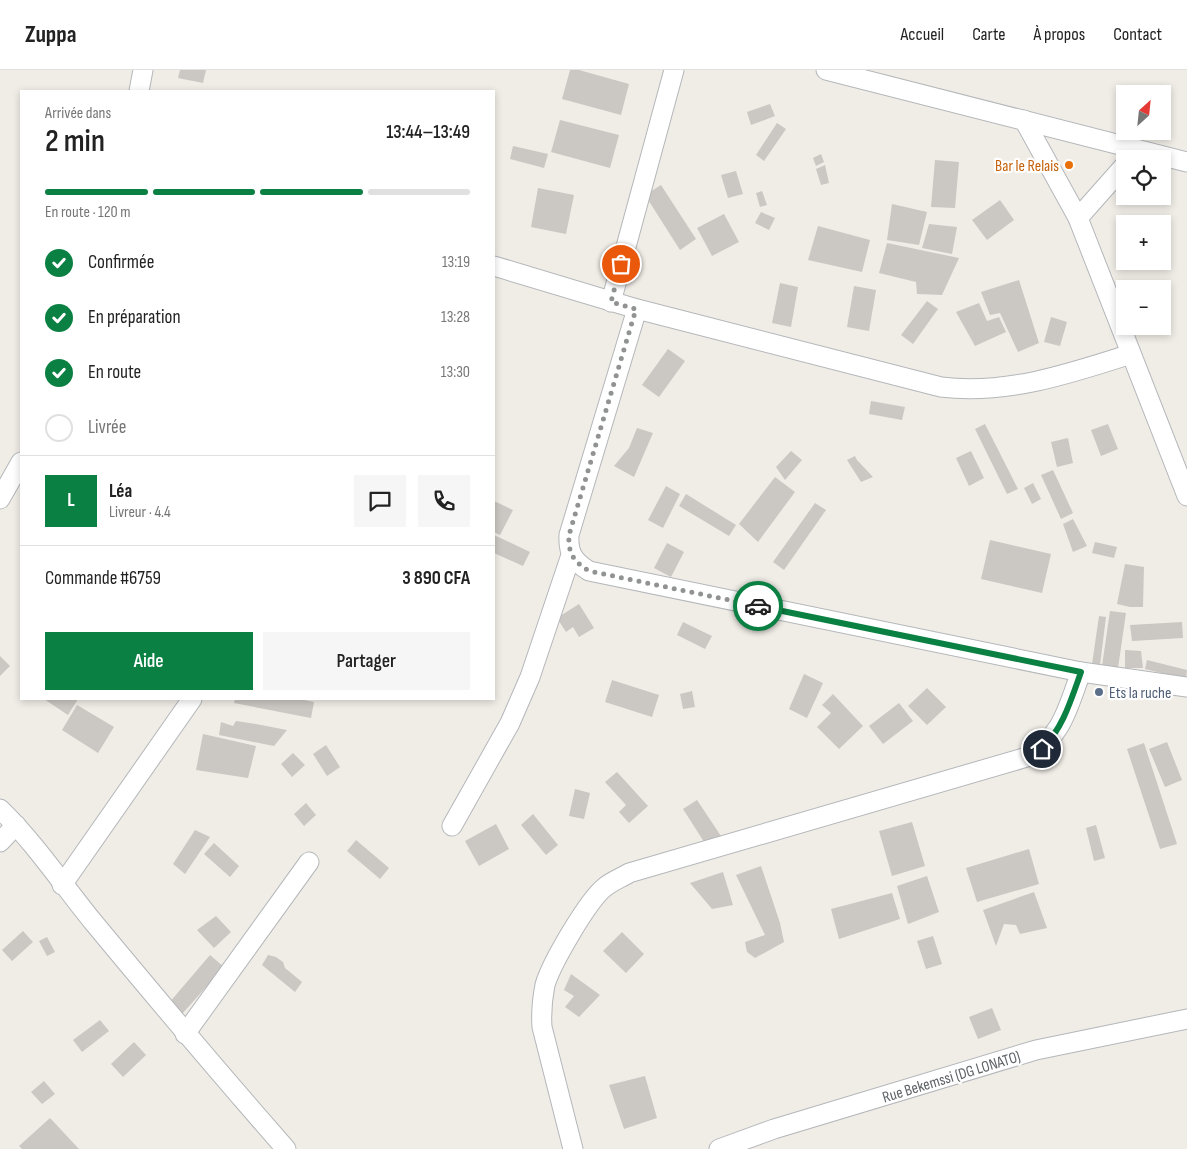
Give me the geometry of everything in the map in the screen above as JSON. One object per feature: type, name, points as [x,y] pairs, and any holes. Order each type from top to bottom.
[{"type":"street","points":[[139,90],[143,70]]},
{"type":"street","points":[[611,302],[674,70]]},
{"type":"street","points":[[826,70],[1024,120],[1121,150]]},
{"type":"street","points":[[1024,120],[1078,218],[1187,496]]},
{"type":"street","points":[[1171,160],[1187,162]]},
{"type":"street","points":[[1078,218],[1116,175]]},
{"type":"street","points":[[495,266],[636,309],[898,377],[962,390],[983,390],[1041,381],[1130,354]]},
{"type":"street","points":[[452,826],[510,723],[530,677],[571,555],[569,535],[636,309]]},
{"type":"street","points":[[0,499],[20,464]]},
{"type":"street","points":[[571,555],[578,564],[589,571],[1081,672],[1187,687]]},
{"type":"street","points":[[573,1149],[542,1027],[541,1007],[546,983],[566,944],[587,906],[605,887],[628,873],[1027,757],[1042,749],[1052,739],[1061,724],[1081,672]]},
{"type":"street","points":[[62,885],[191,700]]},
{"type":"street","points":[[0,809],[16,825],[62,885],[186,1034],[286,1149]]},
{"type":"street","points":[[0,842],[16,825]]},
{"type":"street","points":[[186,1034],[309,862]]},
{"type":"street","name":"Rue Bekemssi (DG LONATO)","points":[[718,1149],[1036,1050],[1187,1019]]},
{"type":"building","points":[[180,70],[206,70],[203,83],[178,78]]},
{"type":"building","points":[[570,70],[579,70],[629,84],[621,115],[562,99]]},
{"type":"building","points":[[770,104],[775,116],[751,125],[747,112]]},
{"type":"building","points":[[560,120],[619,135],[610,168],[551,152]]},
{"type":"building","points":[[777,123],[786,129],[764,161],[756,155]]},
{"type":"building","points":[[513,146],[548,154],[544,168],[510,159]]},
{"type":"building","points":[[821,154],[824,162],[816,166],[813,158]]},
{"type":"building","points":[[935,160],[959,162],[955,208],[931,207]]},
{"type":"building","points":[[825,165],[829,183],[821,185],[816,169]]},
{"type":"building","points":[[736,171],[743,194],[728,198],[721,175]]},
{"type":"building","points":[[661,185],[696,239],[680,250],[645,195]]},
{"type":"building","points":[[538,188],[574,195],[566,234],[531,227]]},
{"type":"building","points":[[762,191],[767,205],[760,207],[756,193]]},
{"type":"building","points":[[1000,200],[1014,220],[987,240],[972,220]]},
{"type":"building","points":[[892,204],[927,212],[919,245],[887,240]]},
{"type":"building","points":[[761,212],[775,218],[769,230],[755,223]]},
{"type":"building","points":[[724,214],[739,242],[712,256],[697,228]]},
{"type":"building","points":[[929,224],[957,227],[952,254],[922,248]]},
{"type":"building","points":[[818,226],[870,240],[862,272],[808,260]]},
{"type":"building","points":[[887,243],[959,258],[942,295],[917,294],[916,282],[879,273]]},
{"type":"building","points":[[1019,280],[1039,343],[1018,352],[1000,313],[990,315],[981,292]]},
{"type":"building","points":[[780,283],[798,287],[791,327],[772,323]]},
{"type":"building","points":[[854,286],[876,290],[869,331],[847,327]]},
{"type":"building","points":[[927,301],[938,309],[913,344],[901,335]]},
{"type":"building","points":[[979,303],[987,321],[999,317],[1006,332],[975,346],[956,312]]},
{"type":"building","points":[[1051,317],[1067,322],[1060,346],[1044,342]]},
{"type":"building","points":[[668,349],[685,361],[659,397],[642,385]]},
{"type":"building","points":[[871,401],[905,407],[902,420],[869,414]]},
{"type":"building","points":[[985,424],[1018,489],[1007,494],[975,429]]},
{"type":"building","points":[[1108,424],[1118,449],[1101,456],[1091,430]]},
{"type":"building","points":[[637,428],[653,433],[634,477],[614,466],[629,448]]},
{"type":"building","points":[[1068,438],[1073,463],[1057,467],[1051,442]]},
{"type":"building","points":[[791,451],[802,460],[785,480],[776,467]]},
{"type":"building","points":[[971,451],[984,478],[969,486],[956,458]]},
{"type":"building","points":[[855,456],[873,477],[861,482],[847,460]]},
{"type":"building","points":[[1053,470],[1073,513],[1061,519],[1041,475]]},
{"type":"building","points":[[775,477],[795,492],[758,542],[739,524]]},
{"type":"building","points":[[1033,483],[1041,499],[1032,504],[1024,488]]},
{"type":"building","points":[[666,486],[680,494],[663,528],[648,520]]},
{"type":"building","points":[[686,494],[736,525],[729,536],[679,506]]},
{"type":"building","points":[[495,501],[513,510],[500,535],[495,532]]},
{"type":"building","points":[[815,503],[826,510],[784,570],[773,562]]},
{"type":"building","points":[[1073,519],[1087,546],[1073,552],[1063,524]]},
{"type":"building","points":[[495,535],[530,552],[523,566],[495,553]]},
{"type":"building","points":[[990,540],[1051,554],[1042,593],[981,579]]},
{"type":"building","points":[[1095,542],[1117,547],[1114,558],[1092,553]]},
{"type":"building","points":[[667,543],[684,552],[671,577],[654,568]]},
{"type":"building","points":[[1125,564],[1144,567],[1143,607],[1117,604]]},
{"type":"building","points":[[579,604],[594,628],[579,637],[573,627],[566,632],[557,618]]},
{"type":"building","points":[[1110,611],[1126,613],[1118,668],[1102,666]]},
{"type":"building","points":[[1099,616],[1106,617],[1100,665],[1092,664]]},
{"type":"building","points":[[683,622],[712,636],[705,649],[677,635]]},
{"type":"building","points":[[1182,622],[1183,638],[1132,641],[1130,625]]},
{"type":"building","points":[[1125,650],[1141,651],[1143,668],[1125,668]]},
{"type":"building","points":[[0,656],[10,666],[0,676]]},
{"type":"building","points":[[1147,660],[1187,670],[1186,679],[1145,669]]},
{"type":"building","points":[[804,674],[823,683],[807,718],[789,709]]},
{"type":"building","points":[[612,680],[659,695],[652,717],[605,702]]},
{"type":"building","points":[[927,688],[946,707],[927,725],[908,706]]},
{"type":"building","points":[[692,691],[695,707],[683,709],[680,694]]},
{"type":"building","points":[[833,694],[863,726],[839,749],[817,727],[831,713],[822,705]]},
{"type":"building","points":[[46,700],[77,700],[68,715]]},
{"type":"building","points":[[235,700],[304,700],[314,702],[311,718],[234,703]]},
{"type":"building","points":[[899,703],[913,721],[883,744],[869,726]]},
{"type":"building","points":[[77,705],[114,727],[98,753],[62,730]]},
{"type":"building","points":[[236,721],[287,730],[274,746],[219,735],[221,722],[233,726]]},
{"type":"building","points":[[203,734],[256,746],[248,778],[196,770]]},
{"type":"building","points":[[1167,742],[1182,780],[1165,787],[1149,749]]},
{"type":"building","points":[[1144,743],[1177,844],[1160,849],[1127,749]]},
{"type":"building","points":[[326,745],[340,767],[327,776],[313,754]]},
{"type":"building","points":[[293,753],[305,765],[292,777],[281,764]]},
{"type":"building","points":[[617,772],[648,806],[629,823],[619,812],[626,805],[605,782]]},
{"type":"building","points":[[575,789],[590,793],[584,819],[569,816]]},
{"type":"building","points":[[697,800],[721,836],[706,845],[683,809]]},
{"type":"building","points":[[306,803],[316,815],[304,826],[294,814]]},
{"type":"building","points":[[533,814],[558,845],[546,855],[521,825]]},
{"type":"building","points":[[912,822],[925,866],[892,876],[879,831]]},
{"type":"building","points":[[496,824],[509,849],[479,866],[465,841]]},
{"type":"building","points":[[1096,825],[1105,858],[1094,861],[1086,828]]},
{"type":"building","points":[[195,830],[210,837],[185,874],[173,864]]},
{"type":"building","points":[[356,840],[389,868],[380,879],[347,851]]},
{"type":"building","points":[[214,843],[239,866],[230,877],[204,854]]},
{"type":"building","points":[[1029,849],[1039,884],[977,902],[966,868]]},
{"type":"building","points":[[761,866],[780,923],[784,942],[755,958],[747,952],[745,942],[765,935],[736,875]]},
{"type":"building","points":[[723,872],[733,905],[712,909],[690,883]]},
{"type":"building","points":[[927,876],[939,912],[908,924],[897,886]]},
{"type":"building","points":[[1034,892],[1047,928],[1020,934],[1016,925],[1004,924],[996,946],[983,910]]},
{"type":"building","points":[[892,893],[900,919],[839,939],[831,909]]},
{"type":"building","points":[[216,916],[231,932],[214,948],[197,930]]},
{"type":"building","points":[[23,931],[33,942],[12,961],[2,950]]},
{"type":"building","points":[[622,932],[644,954],[626,973],[603,951]]},
{"type":"building","points":[[933,936],[942,964],[926,969],[917,941]]},
{"type":"building","points":[[47,937],[55,952],[47,956],[39,941]]},
{"type":"building","points":[[210,955],[224,967],[182,1014],[169,1003]]},
{"type":"building","points":[[268,955],[276,957],[283,962],[285,968],[302,982],[295,992],[262,965]]},
{"type":"building","points":[[571,974],[600,995],[579,1017],[565,1007],[574,996],[564,990]]},
{"type":"building","points":[[992,1008],[1001,1030],[978,1039],[969,1017]]},
{"type":"building","points":[[100,1020],[109,1031],[82,1052],[73,1040]]},
{"type":"building","points":[[134,1042],[146,1055],[123,1077],[111,1064]]},
{"type":"building","points":[[645,1076],[657,1118],[624,1129],[609,1085]]},
{"type":"building","points":[[44,1081],[55,1094],[42,1104],[31,1092]]},
{"type":"building","points":[[50,1118],[79,1149],[22,1149],[19,1146]]},
{"type":"way so far","points":[[621,264],[611,302],[636,309],[569,535],[568,548],[578,564],[589,571],[758,606]]},
{"type":"place","name":"Bar le Relais","points":[[1069,165]]},
{"type":"place","name":"Ets la ruche","points":[[1099,692]]},
{"type":"route","points":[[758,606],[1081,672],[1061,724],[1052,739],[1042,749]]}]
